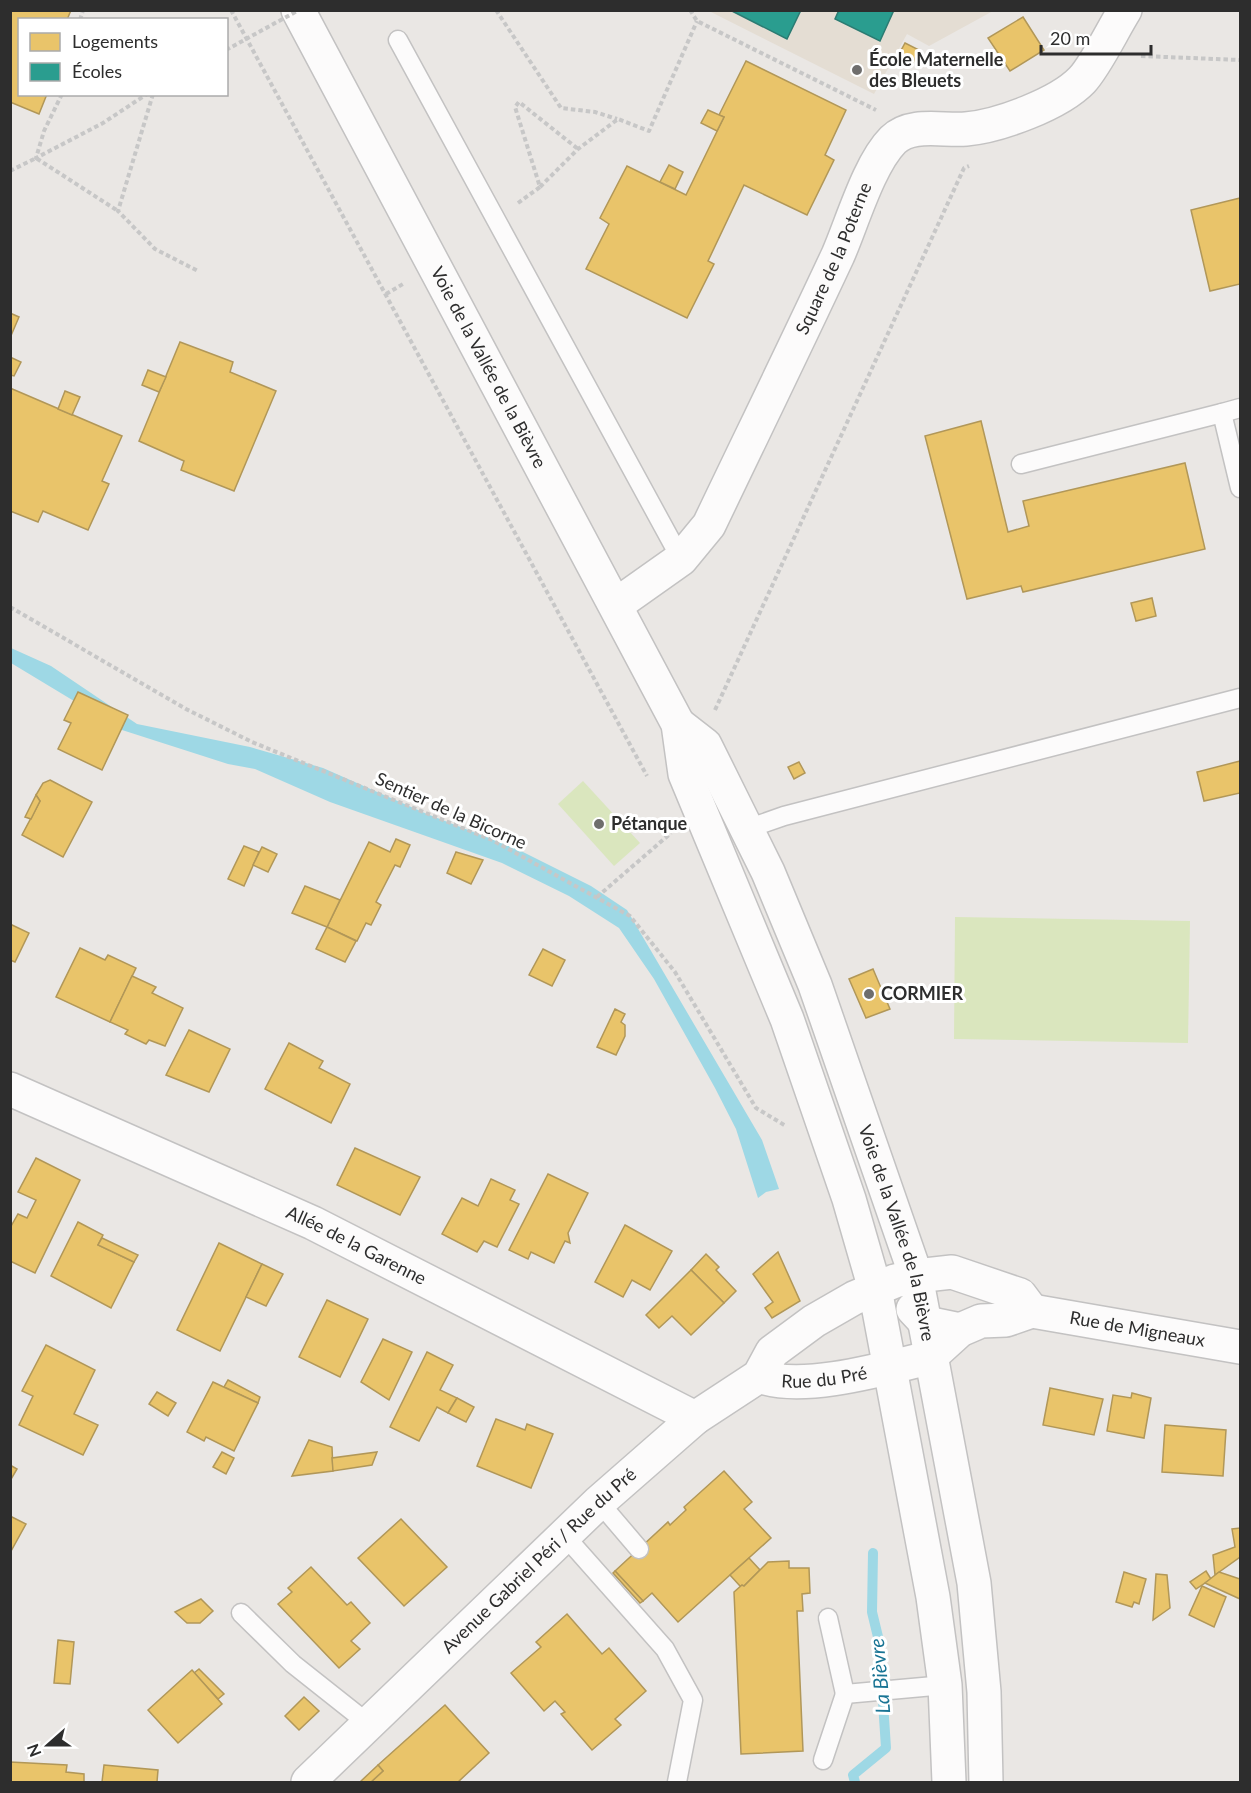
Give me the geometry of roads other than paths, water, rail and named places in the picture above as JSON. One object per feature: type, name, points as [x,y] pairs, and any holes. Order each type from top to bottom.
[{"type":"main road","name":"Voie de la Vallée de la Bièvre","points":[[298,10],[678,724],[685,774],[687,818],[787,1019],[849,1198],[885,1286],[926,1323],[911,1362],[933,1597],[945,1685],[949,1782]]},
{"type":"main road","name":"Square de la Poterne","points":[[616,605],[681,559],[709,525],[838,254],[878,162],[893,141],[908,130],[966,129],[989,125],[1019,116],[1050,101],[1082,80],[1125,10]]},
{"type":"main road","name":"Voie de la Vallée de la Bièvre","points":[[678,724],[705,745],[747,829],[815,985],[885,1286]]},
{"type":"main road","name":"Allée de la Garenne","points":[[10,1089],[314,1223],[695,1418]]},
{"type":"main road","points":[[759,1376],[772,1352],[814,1321],[885,1286],[952,1272],[1020,1295],[1032,1311]]},
{"type":"main road","points":[[885,1286],[911,1362]]},
{"type":"main road","name":"Rue de Migneaux","points":[[911,1362],[960,1330],[981,1321],[1006,1320],[1032,1311],[1240,1347]]},
{"type":"main road","points":[[926,1323],[960,1330]]},
{"type":"main road","name":"Voie de la Vallée de la Bièvre","points":[[911,1362],[974,1583],[984,1692],[986,1782]]},
{"type":"main road","name":"Rue du Pré","points":[[759,1376],[775,1383],[829,1379],[911,1362]]},
{"type":"main road","name":"Avenue Gabriel Péri / Rue du Pré","points":[[320,1772],[599,1502],[695,1418],[759,1376]]},
{"type":"lane","points":[[398,40],[681,559]]},
{"type":"lane","points":[[1021,464],[1240,408]]},
{"type":"lane","points":[[1222,413],[1240,488]]},
{"type":"lane","points":[[747,829],[784,816],[1240,698]]},
{"type":"lane","points":[[599,1502],[639,1549]]},
{"type":"lane","points":[[564,1535],[665,1649],[693,1700],[677,1782]]},
{"type":"lane","points":[[241,1613],[293,1664],[370,1725]]},
{"type":"lane","points":[[823,1760],[845,1694],[828,1618]]},
{"type":"lane","points":[[845,1694],[945,1685]]},
{"type":"water","points":[[11,648],[51,666],[137,724],[250,747],[323,768],[427,814],[517,849],[591,886],[627,910],[762,1140],[779,1189],[766,1192],[758,1198],[736,1129],[715,1088],[654,979],[619,928],[569,896],[502,863],[330,802],[255,769],[228,764],[122,730],[11,663]]},
{"type":"waterway","name":"La Bièvre","points":[[855,1782],[853,1775],[886,1748],[879,1641],[872,1612],[873,1553]]},
{"type":"place","name":"École Maternelle des Bleuets","points":[[857,70]]},
{"type":"place","name":"Pétanque","points":[[599,824]]},
{"type":"place","name":"CORMIER","points":[[869,994]]}]
